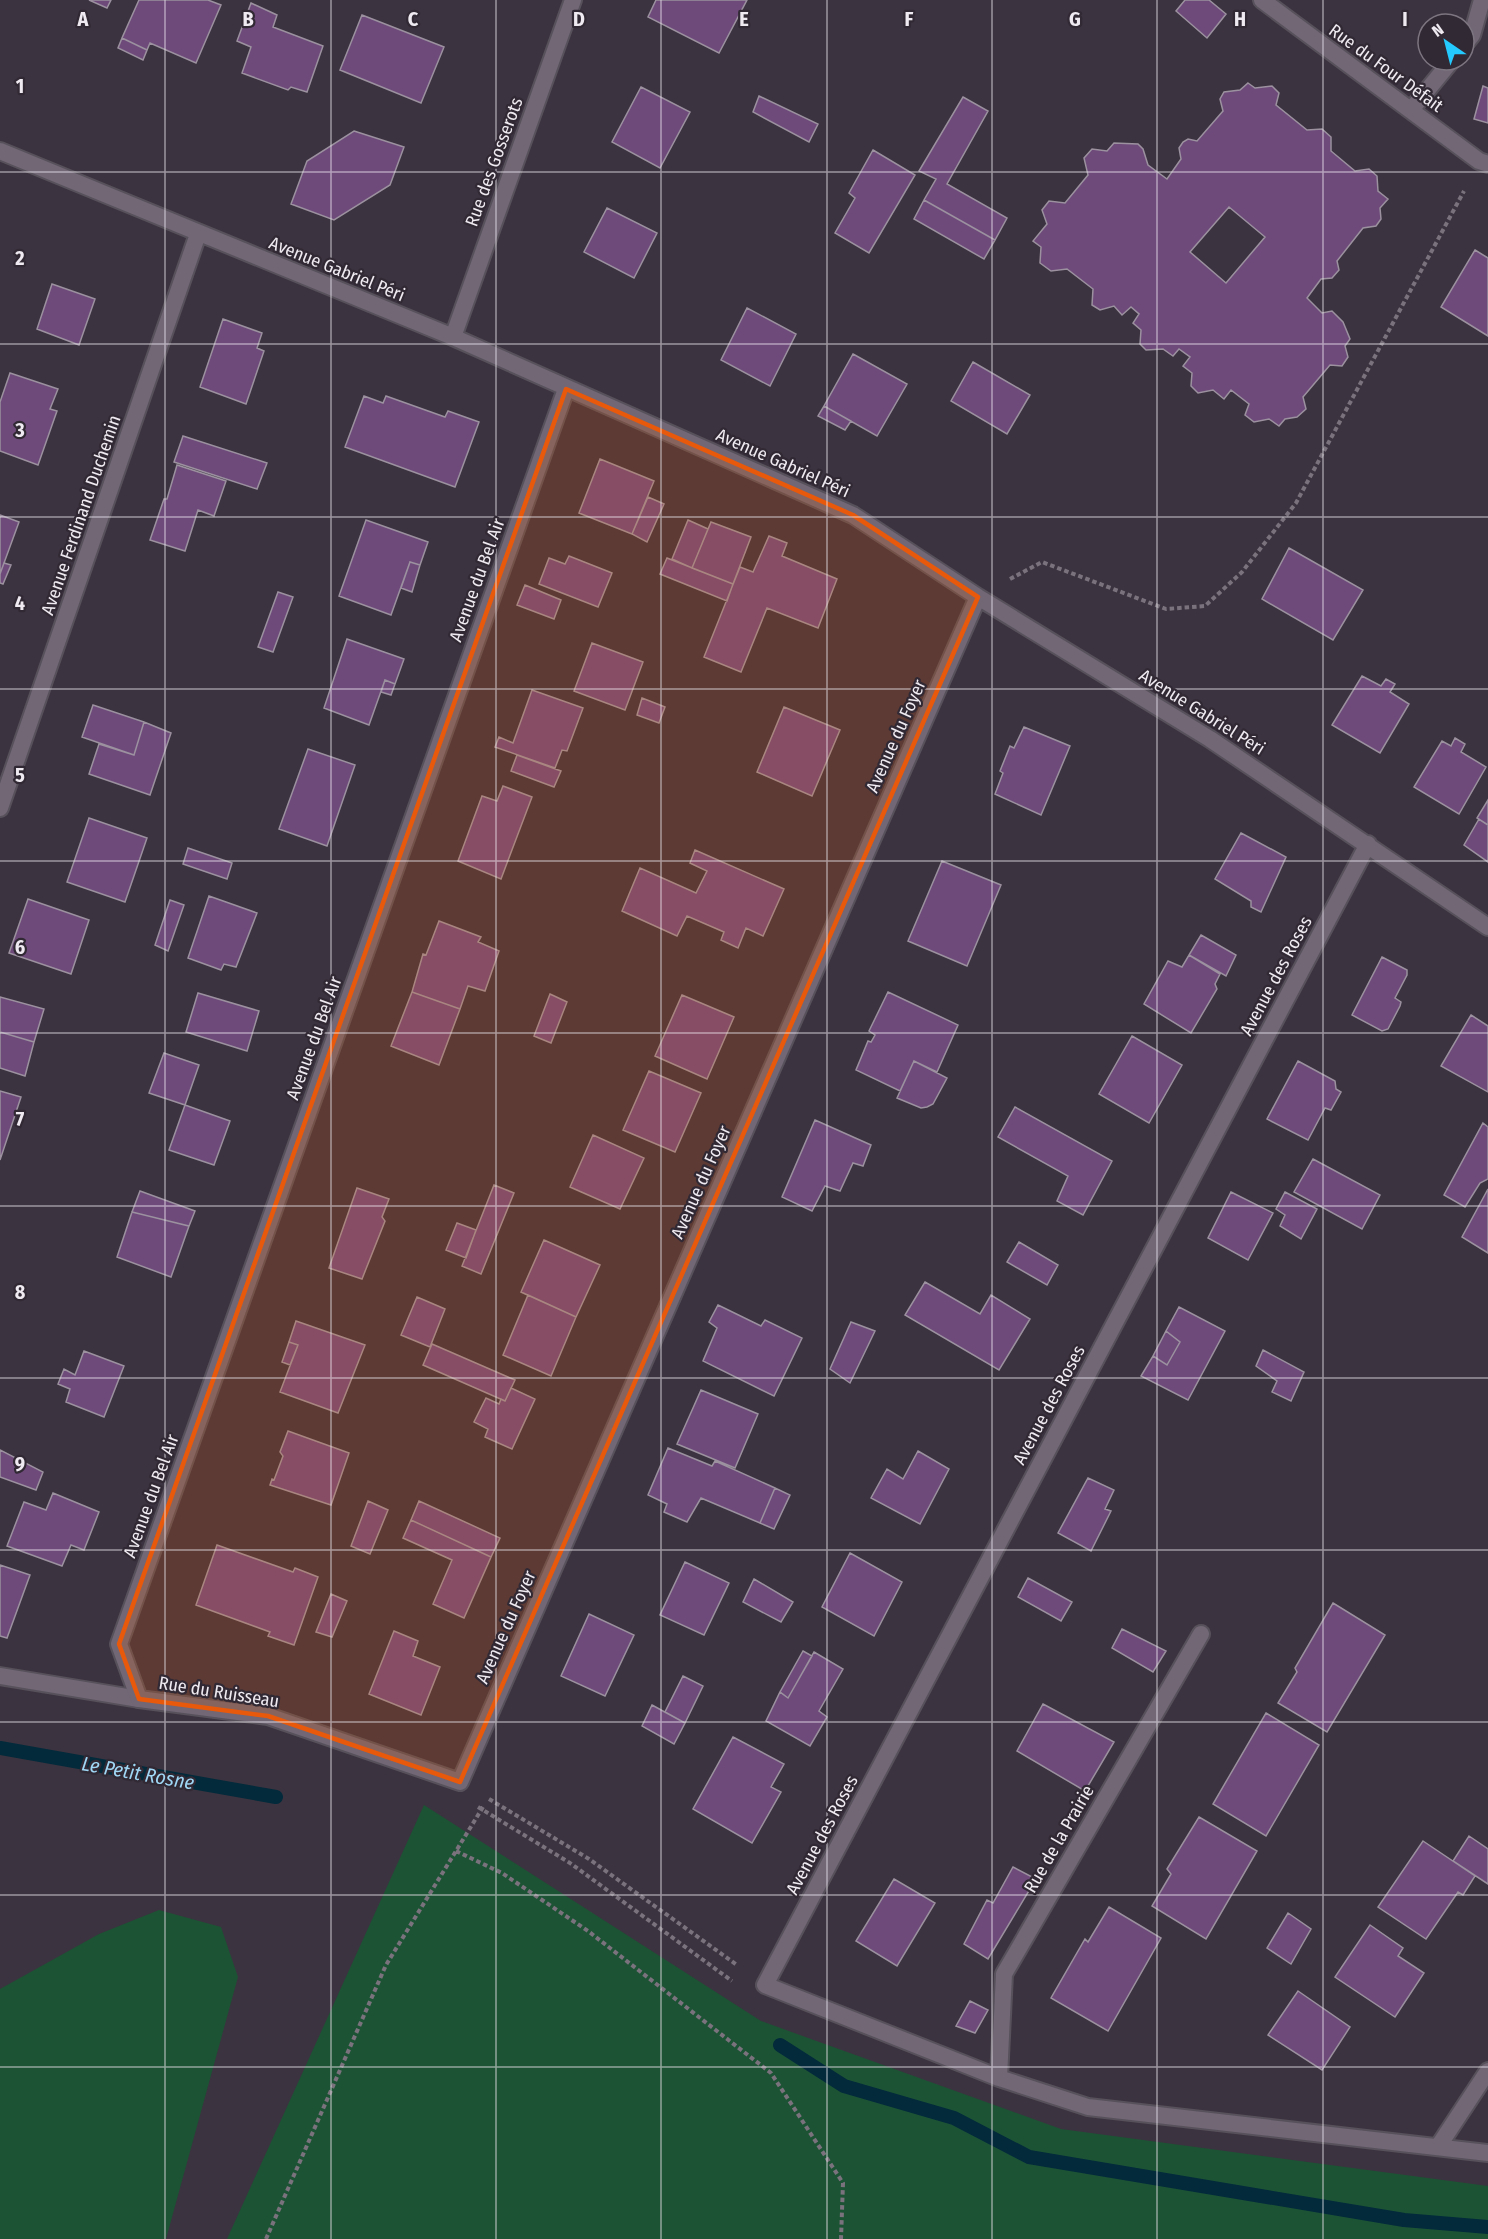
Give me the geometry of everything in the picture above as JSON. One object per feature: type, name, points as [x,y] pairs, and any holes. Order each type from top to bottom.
[{"type":"street","name":"Rue des Gosserots","points":[[453,337],[573,0]]},
{"type":"street","name":"Rue du Four Défait","points":[[1262,0],[1484,163]]},
{"type":"street","points":[[1476,21],[1482,0]]},
{"type":"street","points":[[1411,110],[1442,72]]},
{"type":"street","name":"Avenue Gabriel Péri","points":[[0,151],[453,337],[853,515],[978,597],[1210,738],[1488,927]]},
{"type":"street","name":"Avenue Ferdinand Duchemin","points":[[0,808],[198,234]]},
{"type":"street","name":"Avenue du Bel Air","points":[[139,1699],[119,1644],[566,389]]},
{"type":"street","name":"Avenue du Foyer","points":[[460,1782],[978,597]]},
{"type":"street","name":"Avenue des Roses","points":[[765,1985],[1368,844]]},
{"type":"street","name":"Rue de la Prairie","points":[[999,2078],[1004,1974],[1201,1634]]},
{"type":"street","name":"Rue du Ruisseau","points":[[0,1676],[139,1699],[268,1716],[460,1782]]},
{"type":"street","points":[[765,1985],[999,2078],[1088,2107],[1488,2153]]},
{"type":"street","points":[[1438,2147],[1488,2072]]},
{"type":"path","points":[[978,597],[1042,562],[1166,609],[1205,606],[1242,572],[1296,503],[1484,163]]},
{"type":"path","points":[[460,1782],[589,1860],[765,1985]]},
{"type":"path","points":[[266,2239],[386,1965],[489,1799]]},
{"type":"path","points":[[474,1805],[570,1863],[735,1983],[765,1985]]},
{"type":"path","points":[[456,1851],[502,1873],[588,1931],[771,2073],[843,2184],[841,2239]]},
{"type":"highlighted area","points":[[566,389],[853,515],[978,597],[460,1782],[268,1716],[139,1699],[119,1644]]},
{"type":"green space","points":[[424,1805],[761,2021],[1061,2129],[1488,2186],[1488,2239],[227,2239]]},
{"type":"green space","points":[[159,1910],[221,1927],[238,1977],[166,2239],[0,2239],[0,1989],[99,1934]]},
{"type":"building","points":[[89,0],[111,0],[107,8]]},
{"type":"building","points":[[139,0],[208,0],[221,5],[196,63],[150,43],[147,50],[122,38]]},
{"type":"building","points":[[656,0],[747,0],[719,53],[648,17]]},
{"type":"building","points":[[1185,0],[1209,0],[1226,14],[1207,38],[1176,11]]},
{"type":"building","points":[[251,3],[277,15],[273,27],[323,46],[307,92],[291,87],[288,90],[242,73],[251,47],[237,41]]},
{"type":"building","points":[[362,15],[444,47],[421,103],[340,70]]},
{"type":"building","points":[[122,38],[147,50],[143,60],[118,48]]},
{"type":"building","points":[[1248,83],[1255,88],[1272,86],[1279,93],[1276,105],[1307,130],[1322,129],[1331,137],[1331,151],[1355,171],[1369,169],[1377,176],[1378,191],[1388,199],[1380,208],[1381,219],[1376,226],[1363,228],[1337,261],[1339,270],[1332,278],[1321,279],[1307,298],[1322,313],[1332,311],[1343,322],[1350,339],[1345,346],[1348,357],[1342,366],[1330,365],[1303,397],[1306,409],[1297,417],[1285,419],[1279,426],[1269,419],[1254,422],[1245,415],[1249,404],[1231,390],[1224,399],[1213,390],[1198,393],[1191,386],[1192,373],[1183,366],[1190,357],[1179,349],[1173,356],[1163,349],[1146,350],[1140,344],[1141,330],[1133,323],[1139,314],[1131,307],[1122,315],[1114,306],[1100,310],[1092,305],[1093,289],[1067,269],[1051,271],[1040,263],[1041,247],[1033,241],[1047,224],[1042,210],[1049,201],[1065,203],[1088,175],[1084,158],[1092,149],[1107,151],[1114,143],[1138,144],[1143,149],[1148,165],[1167,179],[1181,159],[1179,148],[1183,142],[1188,139],[1197,141],[1223,111],[1220,99],[1224,92],[1240,90]],"holes":[[[1229,207],[1265,237],[1226,283],[1190,252]]]},
{"type":"building","points":[[1483,86],[1488,88],[1488,123],[1474,119]]},
{"type":"building","points":[[641,87],[690,112],[660,168],[612,142]]},
{"type":"building","points":[[759,96],[818,124],[809,142],[753,112]]},
{"type":"building","points":[[963,97],[988,111],[947,184],[1007,218],[995,240],[924,200],[936,179],[919,171]]},
{"type":"building","points":[[354,131],[404,147],[390,185],[334,220],[291,204],[307,161]]},
{"type":"building","points":[[873,150],[915,175],[869,253],[835,233],[855,198],[849,193]]},
{"type":"building","points":[[924,200],[995,240],[984,259],[914,219]]},
{"type":"building","points":[[607,208],[657,233],[634,278],[584,252]]},
{"type":"building","points":[[1475,250],[1488,258],[1488,336],[1441,307]]},
{"type":"building","points":[[52,284],[95,299],[79,345],[37,329]]},
{"type":"building","points":[[747,308],[796,334],[770,386],[721,360]]},
{"type":"building","points":[[223,319],[262,333],[257,348],[264,351],[246,404],[200,387]]},
{"type":"building","points":[[853,354],[907,384],[877,436],[824,406]]},
{"type":"building","points":[[973,362],[1030,395],[1007,434],[951,401]]},
{"type":"building","points":[[10,373],[58,389],[50,409],[57,411],[38,465],[0,451],[0,402]]},
{"type":"building","points":[[364,396],[383,403],[386,396],[445,417],[448,411],[479,422],[455,487],[345,447]]},
{"type":"building","points":[[824,406],[851,421],[845,430],[818,416]]},
{"type":"building","points":[[183,436],[267,463],[257,489],[174,462]]},
{"type":"building","points":[[600,459],[654,481],[632,534],[579,513]]},
{"type":"building","points":[[177,465],[226,481],[214,516],[198,510],[185,551],[150,540],[164,499],[167,499]]},
{"type":"building","points":[[648,497],[664,504],[647,542],[632,534]]},
{"type":"building","points":[[0,515],[19,522],[0,574]]},
{"type":"building","points":[[366,520],[428,542],[420,565],[410,562],[391,615],[339,596]]},
{"type":"building","points":[[688,520],[708,529],[692,568],[672,559]]},
{"type":"building","points":[[711,522],[751,537],[733,584],[692,568]]},
{"type":"building","points":[[769,536],[787,543],[782,556],[837,579],[818,628],[767,608],[741,672],[704,657],[740,567],[753,572]]},
{"type":"building","points":[[1289,548],[1363,590],[1333,640],[1262,599]]},
{"type":"building","points":[[569,556],[612,573],[598,607],[539,584],[549,558],[565,564]]},
{"type":"building","points":[[667,558],[733,584],[727,601],[660,574]]},
{"type":"building","points":[[410,562],[420,565],[412,592],[401,588]]},
{"type":"building","points":[[4,563],[11,565],[3,584],[0,583],[0,574]]},
{"type":"building","points":[[525,585],[561,600],[554,619],[517,605]]},
{"type":"building","points":[[278,592],[293,597],[273,652],[258,647]]},
{"type":"building","points":[[347,639],[404,659],[395,684],[385,680],[369,725],[324,708]]},
{"type":"building","points":[[592,643],[643,662],[625,710],[574,691]]},
{"type":"building","points":[[1362,676],[1381,686],[1386,679],[1395,684],[1390,692],[1409,704],[1380,753],[1332,725]]},
{"type":"building","points":[[385,680],[395,684],[391,695],[381,692]]},
{"type":"building","points":[[532,690],[583,708],[567,751],[562,750],[555,768],[495,747],[499,737],[513,743]]},
{"type":"building","points":[[642,698],[665,707],[659,723],[637,715]]},
{"type":"building","points":[[93,705],[144,722],[134,755],[82,737]]},
{"type":"building","points":[[784,707],[840,730],[812,796],[757,772]]},
{"type":"building","points":[[144,722],[171,733],[150,795],[89,774],[99,744],[134,755]]},
{"type":"building","points":[[1024,727],[1070,746],[1041,815],[995,794],[1003,773],[1000,771],[1010,746],[1014,748]]},
{"type":"building","points":[[1455,738],[1465,744],[1461,752],[1486,767],[1459,814],[1414,787],[1442,741],[1451,746]]},
{"type":"building","points":[[308,749],[355,765],[327,846],[279,829]]},
{"type":"building","points":[[517,755],[561,771],[554,787],[511,771]]},
{"type":"building","points":[[503,786],[532,797],[501,879],[458,861],[482,796],[497,801]]},
{"type":"building","points":[[1488,800],[1488,825],[1477,818]]},
{"type":"building","points":[[89,818],[147,838],[125,902],[67,882]]},
{"type":"building","points":[[1479,819],[1488,825],[1488,862],[1464,845]]},
{"type":"building","points":[[1241,833],[1286,857],[1261,912],[1251,907],[1251,901],[1215,879]]},
{"type":"building","points":[[188,848],[232,863],[227,879],[183,864]]},
{"type":"building","points":[[695,850],[784,889],[763,936],[746,928],[738,948],[721,940],[724,932],[687,916],[677,936],[622,911],[640,868],[696,893],[707,871],[690,863]]},
{"type":"building","points":[[942,861],[1001,885],[967,966],[908,941]]},
{"type":"building","points":[[209,896],[257,913],[236,967],[224,964],[221,970],[188,958]]},
{"type":"building","points":[[28,899],[89,920],[71,974],[9,953]]},
{"type":"building","points":[[170,900],[184,905],[168,951],[155,945]]},
{"type":"building","points":[[439,921],[481,937],[478,942],[499,951],[485,991],[468,986],[460,1009],[412,992],[423,954],[426,955]]},
{"type":"building","points":[[1201,935],[1236,955],[1226,976],[1189,955]]},
{"type":"building","points":[[1189,955],[1220,974],[1215,984],[1217,989],[1191,1033],[1144,1004],[1168,961],[1182,967]]},
{"type":"building","points":[[1382,957],[1407,970],[1407,975],[1395,998],[1401,1002],[1400,1006],[1388,1029],[1382,1031],[1352,1015]]},
{"type":"building","points":[[412,992],[460,1009],[439,1065],[391,1046]]},
{"type":"building","points":[[888,992],[958,1025],[937,1072],[914,1061],[900,1091],[856,1070],[868,1041],[871,1042],[875,1035],[869,1031]]},
{"type":"building","points":[[198,993],[259,1011],[247,1051],[186,1032]]},
{"type":"building","points":[[550,994],[567,1002],[551,1043],[534,1036]]},
{"type":"building","points":[[682,995],[734,1017],[707,1079],[655,1056]]},
{"type":"building","points":[[0,997],[44,1009],[34,1042],[0,1032]]},
{"type":"building","points":[[1471,1015],[1488,1026],[1488,1092],[1441,1066]]},
{"type":"building","points":[[0,1032],[34,1042],[25,1076],[0,1068]]},
{"type":"building","points":[[1132,1036],[1182,1065],[1149,1123],[1099,1094]]},
{"type":"building","points":[[164,1053],[199,1065],[185,1105],[149,1093]]},
{"type":"building","points":[[914,1061],[947,1078],[933,1104],[927,1107],[921,1108],[897,1098]]},
{"type":"building","points":[[1298,1061],[1335,1081],[1336,1089],[1341,1092],[1331,1110],[1325,1108],[1308,1140],[1267,1119]]},
{"type":"building","points":[[649,1071],[701,1093],[675,1152],[623,1130]]},
{"type":"building","points":[[0,1091],[21,1097],[0,1160]]},
{"type":"building","points":[[185,1105],[230,1121],[214,1165],[169,1150]]},
{"type":"building","points":[[1015,1107],[1112,1161],[1083,1215],[1057,1201],[1068,1176],[998,1137]]},
{"type":"building","points":[[815,1120],[871,1145],[863,1166],[853,1163],[840,1191],[825,1186],[812,1211],[782,1197]]},
{"type":"building","points":[[1483,1123],[1488,1127],[1488,1179],[1480,1183],[1465,1207],[1444,1195]]},
{"type":"building","points":[[593,1135],[644,1158],[620,1209],[570,1187]]},
{"type":"building","points":[[1313,1159],[1380,1195],[1362,1229],[1294,1192]]},
{"type":"building","points":[[494,1185],[514,1193],[481,1274],[462,1266]]},
{"type":"building","points":[[357,1188],[389,1199],[382,1217],[385,1221],[362,1279],[329,1268]]},
{"type":"building","points":[[1488,1189],[1488,1253],[1462,1237]]},
{"type":"building","points":[[140,1191],[195,1211],[189,1226],[132,1212]]},
{"type":"building","points":[[1231,1192],[1273,1213],[1248,1260],[1208,1238]]},
{"type":"building","points":[[1285,1192],[1317,1209],[1301,1239],[1280,1226],[1285,1215],[1276,1209]]},
{"type":"building","points":[[132,1212],[189,1226],[171,1277],[117,1257]]},
{"type":"building","points":[[457,1223],[476,1230],[466,1258],[446,1250]]},
{"type":"building","points":[[544,1240],[600,1265],[576,1317],[521,1292]]},
{"type":"building","points":[[1019,1242],[1058,1265],[1047,1285],[1007,1262]]},
{"type":"building","points":[[925,1282],[980,1314],[991,1295],[1030,1319],[999,1370],[905,1315]]},
{"type":"building","points":[[528,1295],[576,1317],[551,1376],[503,1355]]},
{"type":"building","points":[[417,1297],[445,1309],[430,1347],[401,1335]]},
{"type":"building","points":[[718,1305],[761,1326],[765,1320],[802,1338],[774,1396],[703,1361],[717,1328],[709,1322]]},
{"type":"building","points":[[1179,1307],[1225,1331],[1188,1400],[1141,1376],[1153,1356],[1167,1365],[1180,1342],[1166,1331]]},
{"type":"building","points":[[296,1321],[365,1345],[338,1413],[280,1392],[298,1345],[289,1342]]},
{"type":"building","points":[[851,1322],[875,1331],[850,1383],[830,1369]]},
{"type":"building","points":[[1166,1331],[1180,1342],[1167,1365],[1153,1356]]},
{"type":"building","points":[[289,1342],[298,1345],[290,1365],[282,1362]]},
{"type":"building","points":[[432,1344],[515,1380],[505,1401],[423,1365]]},
{"type":"building","points":[[1263,1350],[1304,1372],[1291,1401],[1272,1392],[1277,1381],[1256,1366]]},
{"type":"building","points":[[84,1351],[124,1366],[104,1417],[66,1402],[70,1389],[58,1384],[64,1369],[75,1375]]},
{"type":"building","points":[[511,1388],[535,1399],[512,1449],[485,1437],[488,1429],[474,1422],[486,1398],[499,1404],[501,1399],[505,1401]]},
{"type":"building","points":[[701,1390],[758,1414],[735,1468],[677,1444]]},
{"type":"building","points":[[288,1431],[349,1453],[331,1505],[270,1485],[283,1456],[280,1452]]},
{"type":"building","points":[[668,1448],[712,1466],[715,1461],[775,1488],[760,1523],[701,1498],[687,1522],[664,1512],[667,1504],[648,1495]]},
{"type":"building","points":[[0,1450],[43,1472],[36,1490],[0,1477]]},
{"type":"building","points":[[918,1451],[949,1469],[920,1524],[871,1498],[887,1469],[903,1479]]},
{"type":"building","points":[[1088,1478],[1114,1490],[1105,1509],[1111,1511],[1091,1551],[1058,1533]]},
{"type":"building","points":[[775,1488],[790,1495],[774,1529],[760,1523]]},
{"type":"building","points":[[53,1493],[99,1512],[84,1550],[71,1545],[62,1566],[7,1546],[24,1502],[46,1510]]},
{"type":"building","points":[[368,1501],[388,1510],[370,1554],[351,1546]]},
{"type":"building","points":[[419,1501],[500,1538],[491,1557],[411,1520]]},
{"type":"building","points":[[411,1520],[491,1557],[464,1618],[433,1604],[452,1560],[403,1538]]},
{"type":"building","points":[[217,1545],[293,1572],[295,1568],[318,1577],[294,1645],[268,1636],[270,1632],[196,1605]]},
{"type":"building","points":[[850,1553],[902,1582],[874,1636],[822,1607]]},
{"type":"building","points":[[685,1562],[729,1583],[704,1635],[660,1615]]},
{"type":"building","points":[[0,1565],[30,1575],[7,1638],[0,1636]]},
{"type":"building","points":[[1028,1578],[1072,1602],[1061,1621],[1018,1597]]},
{"type":"building","points":[[754,1579],[793,1602],[781,1622],[743,1602]]},
{"type":"building","points":[[331,1594],[347,1601],[332,1637],[316,1632]]},
{"type":"building","points":[[1333,1603],[1385,1635],[1327,1732],[1278,1703],[1297,1672],[1295,1668]]},
{"type":"building","points":[[589,1614],[634,1635],[605,1696],[561,1676]]},
{"type":"building","points":[[1122,1629],[1166,1651],[1153,1672],[1112,1648]]},
{"type":"building","points":[[394,1631],[418,1641],[413,1656],[440,1667],[421,1715],[369,1694]]},
{"type":"building","points":[[803,1651],[812,1656],[788,1698],[780,1692]]},
{"type":"building","points":[[814,1652],[843,1669],[819,1711],[827,1717],[810,1746],[766,1721],[780,1692],[788,1698]]},
{"type":"building","points":[[683,1676],[703,1686],[685,1723],[665,1712]]},
{"type":"building","points":[[1043,1704],[1114,1742],[1085,1791],[1017,1751]]},
{"type":"building","points":[[652,1705],[685,1723],[674,1744],[642,1726]]},
{"type":"building","points":[[1266,1713],[1319,1745],[1266,1836],[1213,1804]]},
{"type":"building","points":[[733,1737],[784,1764],[771,1787],[781,1792],[752,1843],[693,1809]]},
{"type":"building","points":[[1199,1817],[1257,1851],[1206,1939],[1152,1906],[1171,1874],[1167,1869]]},
{"type":"building","points":[[1469,1836],[1488,1849],[1488,1884],[1453,1861]]},
{"type":"building","points":[[1423,1841],[1475,1876],[1463,1895],[1458,1892],[1426,1939],[1378,1907]]},
{"type":"building","points":[[1013,1867],[1036,1879],[988,1959],[964,1944],[987,1900],[993,1903]]},
{"type":"building","points":[[894,1879],[935,1903],[897,1966],[856,1941]]},
{"type":"building","points":[[1109,1907],[1161,1938],[1108,2031],[1051,1998],[1085,1939],[1088,1942]]},
{"type":"building","points":[[1288,1913],[1311,1929],[1291,1964],[1267,1948]]},
{"type":"building","points":[[1370,1925],[1403,1948],[1398,1956],[1424,1973],[1395,2017],[1335,1977]]},
{"type":"building","points":[[1298,1991],[1350,2027],[1322,2070],[1268,2035]]},
{"type":"building","points":[[970,2001],[988,2010],[975,2033],[956,2026]]},
{"type":"waterway","name":"Le Petit Rosne","points":[[0,1748],[276,1797]]},
{"type":"waterway","points":[[780,2045],[844,2086],[954,2118],[1029,2157],[1404,2220],[1488,2227]]}]
